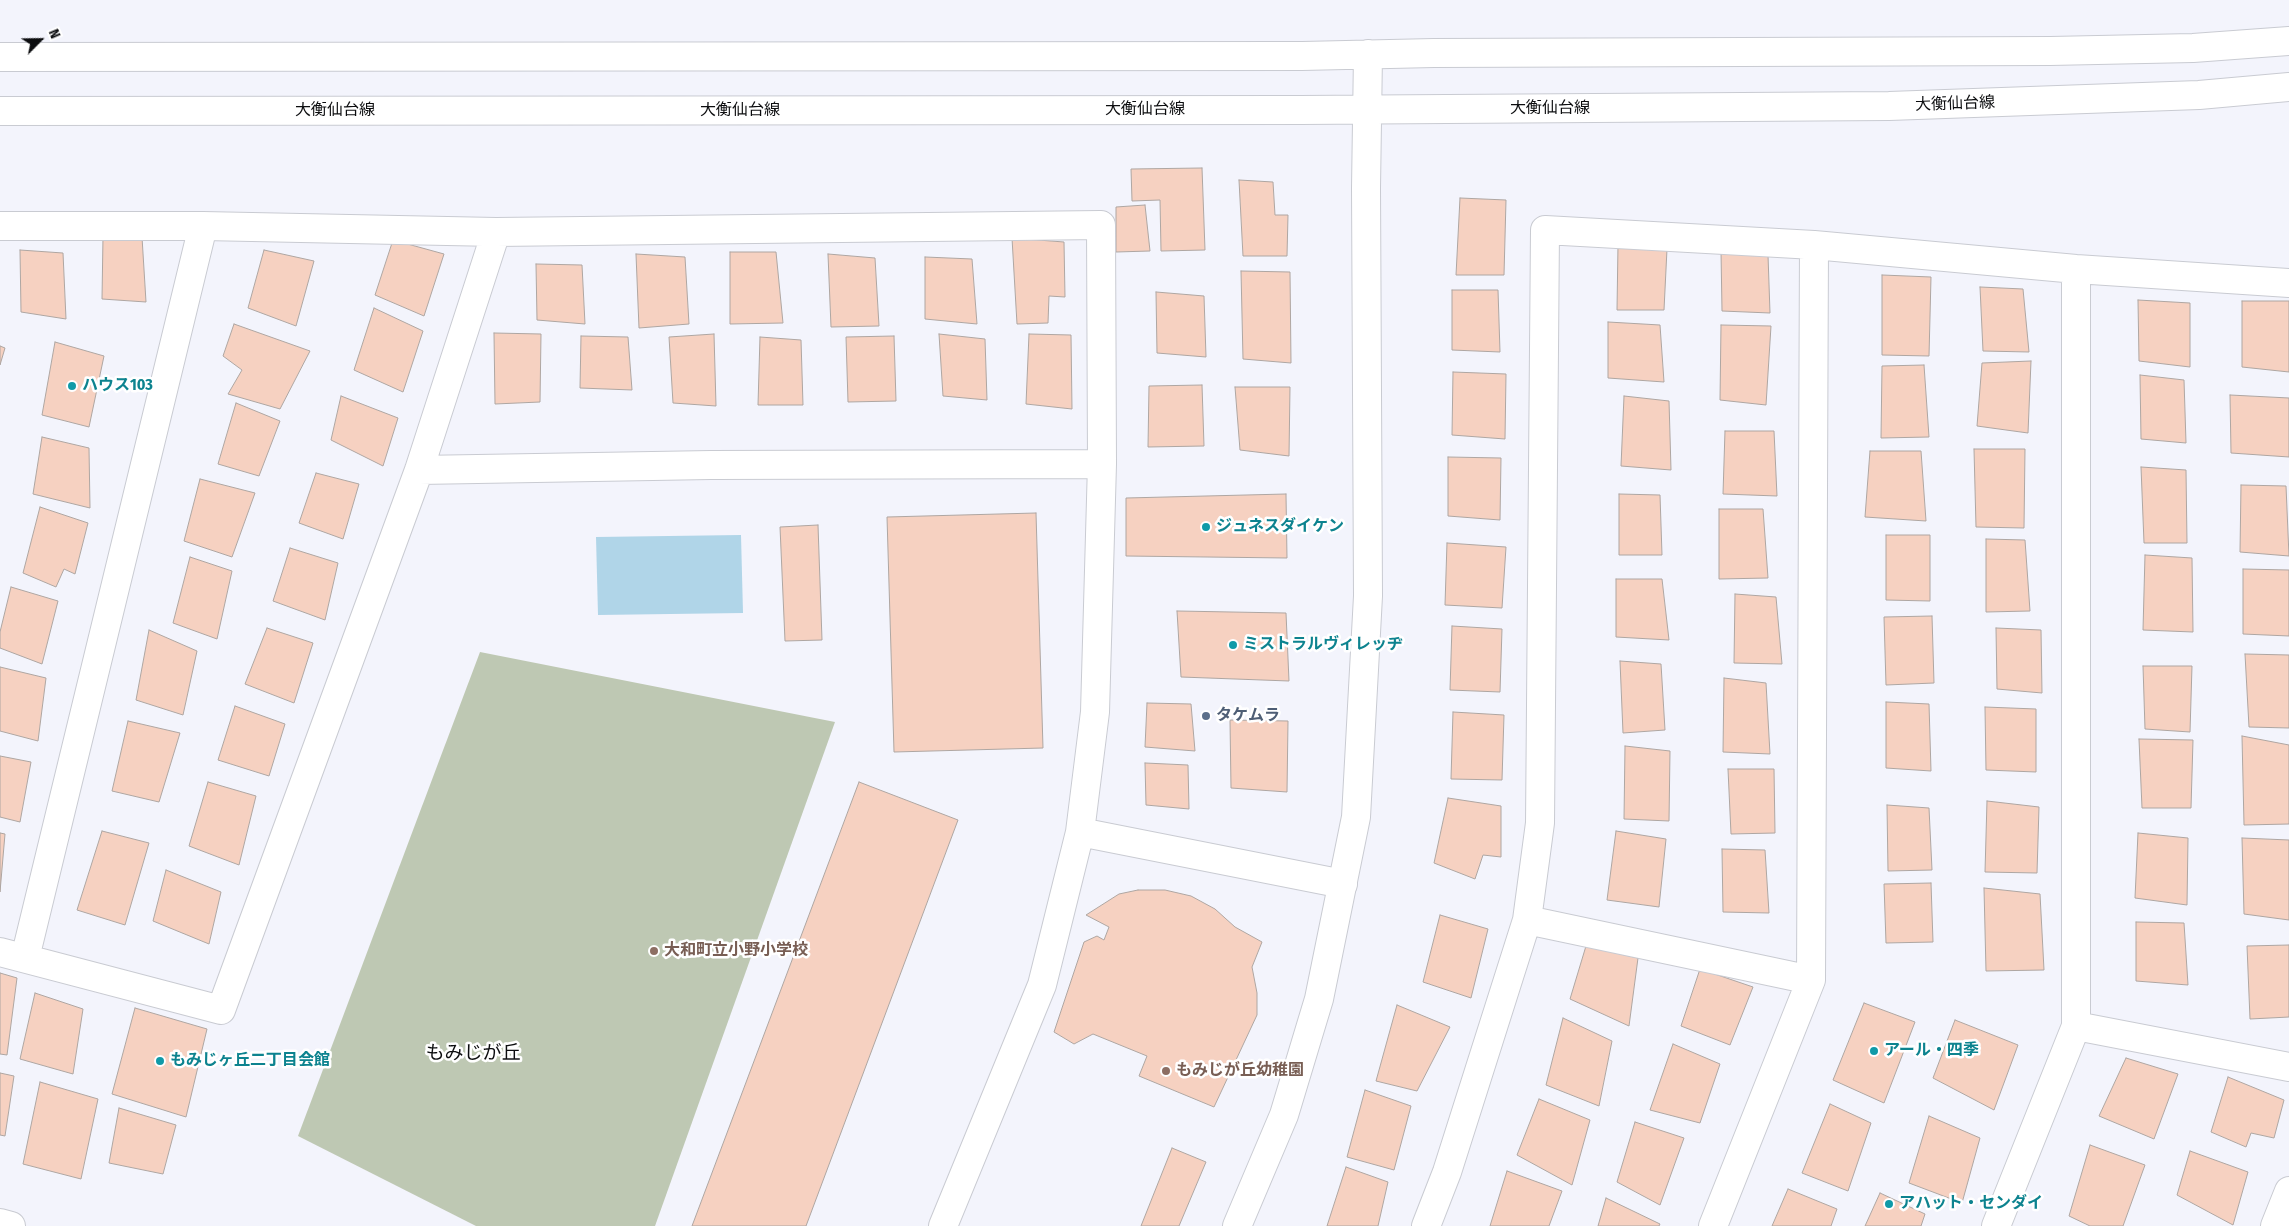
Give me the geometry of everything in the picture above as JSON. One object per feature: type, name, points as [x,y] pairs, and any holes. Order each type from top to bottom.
[{"type":"street","points":[[0,57],[2050,51],[2193,48],[2289,41]]},
{"type":"street","points":[[1237,1226],[1290,1097],[1320,999],[1356,817],[1368,596],[1368,54]]},
{"type":"street","name":"大衡仙台線","points":[[0,112],[1367,110],[1889,106],[2199,95],[2289,87]]},
{"type":"street","points":[[0,226],[203,226],[496,232],[1101,225],[1102,464],[1095,712],[1080,832],[1042,985],[943,1226]]},
{"type":"street","points":[[203,226],[13,955],[221,1010],[419,470],[496,232]]},
{"type":"street","points":[[1426,1226],[1446,1172],[1527,920],[1540,823],[1545,230],[1814,245],[2076,269],[2289,283]]},
{"type":"street","points":[[1713,1226],[1811,980],[1814,245]]},
{"type":"street","points":[[1996,1226],[2076,1026],[2076,269]]},
{"type":"street","points":[[419,470],[711,465],[1102,464]]},
{"type":"street","points":[[1080,832],[1343,884]]},
{"type":"street","points":[[1527,920],[1811,980]]},
{"type":"street","points":[[2076,1026],[2289,1067]]},
{"type":"street","points":[[2275,1226],[2289,1191]]},
{"type":"street","points":[[0,1223],[11,1226]]},
{"type":"green space","points":[[480,652],[835,722],[655,1226],[476,1226],[298,1136]]},
{"type":"water","points":[[741,535],[743,613],[598,615],[596,537]]},
{"type":"building","points":[[1202,168],[1205,250],[1161,251],[1160,200],[1132,201],[1131,169]]},
{"type":"building","points":[[1239,180],[1273,182],[1275,215],[1288,215],[1287,256],[1243,256]]},
{"type":"building","points":[[1460,198],[1506,200],[1504,275],[1456,275]]},
{"type":"building","points":[[1145,205],[1150,251],[1116,252],[1116,207]]},
{"type":"building","points":[[103,237],[142,237],[146,302],[102,299]]},
{"type":"building","points":[[1012,238],[1064,242],[1065,297],[1049,296],[1048,323],[1017,324]]},
{"type":"building","points":[[393,240],[444,254],[424,316],[375,295]]},
{"type":"building","points":[[1618,245],[1667,249],[1664,310],[1617,310]]},
{"type":"building","points":[[20,250],[63,253],[66,319],[21,312]]},
{"type":"building","points":[[264,250],[314,261],[296,326],[248,308]]},
{"type":"building","points":[[1721,251],[1768,255],[1770,313],[1722,311]]},
{"type":"building","points":[[730,252],[776,252],[783,323],[730,324]]},
{"type":"building","points":[[636,254],[685,257],[689,324],[639,328]]},
{"type":"building","points":[[828,254],[875,258],[879,326],[831,327]]},
{"type":"building","points":[[925,257],[972,259],[977,324],[925,319]]},
{"type":"building","points":[[536,264],[582,265],[585,324],[537,320]]},
{"type":"building","points":[[1241,271],[1290,272],[1291,363],[1243,359]]},
{"type":"building","points":[[1882,275],[1931,277],[1929,356],[1882,355]]},
{"type":"building","points":[[1980,287],[2023,289],[2029,352],[1983,351]]},
{"type":"building","points":[[1452,290],[1498,290],[1500,352],[1452,350]]},
{"type":"building","points":[[1156,292],[1204,296],[1206,357],[1157,353]]},
{"type":"building","points":[[2138,300],[2190,303],[2190,367],[2139,361]]},
{"type":"building","points":[[2242,301],[2289,301],[2289,372],[2242,367]]},
{"type":"building","points":[[374,308],[423,331],[403,392],[354,370]]},
{"type":"building","points":[[1608,322],[1660,325],[1664,382],[1608,378]]},
{"type":"building","points":[[234,324],[310,351],[280,409],[228,394],[242,370],[223,356]]},
{"type":"building","points":[[1721,325],[1771,326],[1766,405],[1720,400]]},
{"type":"building","points":[[494,333],[541,334],[540,402],[495,404]]},
{"type":"building","points":[[714,334],[716,406],[673,403],[669,337]]},
{"type":"building","points":[[939,334],[985,339],[987,400],[943,396]]},
{"type":"building","points":[[1029,334],[1071,335],[1072,409],[1026,404]]},
{"type":"building","points":[[581,336],[628,337],[632,390],[580,388]]},
{"type":"building","points":[[894,336],[896,401],[848,402],[846,337]]},
{"type":"building","points":[[760,337],[801,340],[803,405],[758,405]]},
{"type":"building","name":"ハウス103","points":[[55,342],[104,356],[89,427],[42,415]]},
{"type":"building","points":[[0,346],[5,348],[0,365]]},
{"type":"building","points":[[2031,361],[2028,433],[1977,426],[1982,363]]},
{"type":"building","points":[[1924,365],[1929,437],[1881,438],[1882,366]]},
{"type":"building","points":[[1453,372],[1506,374],[1505,439],[1452,435]]},
{"type":"building","points":[[2140,375],[2184,380],[2186,443],[2141,439]]},
{"type":"building","points":[[1202,385],[1204,446],[1148,447],[1149,386]]},
{"type":"building","points":[[1235,387],[1290,387],[1289,456],[1240,450]]},
{"type":"building","points":[[2230,395],[2289,398],[2289,457],[2231,453]]},
{"type":"building","points":[[341,396],[398,418],[383,466],[331,440]]},
{"type":"building","points":[[1624,396],[1669,401],[1671,470],[1621,466]]},
{"type":"building","points":[[236,403],[280,421],[259,476],[218,464]]},
{"type":"building","points":[[1725,431],[1774,431],[1777,496],[1723,494]]},
{"type":"building","points":[[42,437],[89,448],[90,508],[33,494]]},
{"type":"building","points":[[1974,449],[2025,449],[2024,528],[1976,527]]},
{"type":"building","points":[[1870,451],[1921,451],[1926,521],[1865,517]]},
{"type":"building","points":[[1448,457],[1501,458],[1500,520],[1448,516]]},
{"type":"building","points":[[2141,467],[2186,470],[2187,543],[2144,543]]},
{"type":"building","points":[[316,473],[359,484],[343,539],[299,523]]},
{"type":"building","points":[[200,479],[255,493],[232,557],[184,541]]},
{"type":"building","points":[[2241,485],[2286,486],[2289,556],[2240,552]]},
{"type":"building","name":"ジュネスダイケン","points":[[1286,494],[1287,558],[1126,556],[1126,498]]},
{"type":"building","points":[[1619,494],[1660,495],[1662,555],[1619,555]]},
{"type":"building","points":[[40,507],[88,523],[75,574],[64,569],[56,587],[23,573]]},
{"type":"building","points":[[1719,509],[1763,509],[1768,578],[1719,579]]},
{"type":"building","points":[[1036,513],[1043,748],[894,752],[887,517]]},
{"type":"building","points":[[818,525],[822,640],[785,641],[780,527]]},
{"type":"building","points":[[1886,535],[1930,535],[1930,601],[1886,600]]},
{"type":"building","points":[[1986,539],[2025,540],[2030,611],[1986,612]]},
{"type":"building","points":[[1447,543],[1506,547],[1502,608],[1445,605]]},
{"type":"building","points":[[290,548],[338,563],[325,620],[273,601]]},
{"type":"building","points":[[2145,555],[2192,558],[2193,632],[2143,630]]},
{"type":"building","points":[[190,557],[232,571],[217,639],[173,623]]},
{"type":"building","points":[[2243,569],[2289,570],[2289,636],[2243,634]]},
{"type":"building","points":[[1616,579],[1662,579],[1669,640],[1616,637]]},
{"type":"building","points":[[11,587],[58,601],[42,664],[0,648],[0,632]]},
{"type":"building","points":[[1735,594],[1776,597],[1782,664],[1734,663]]},
{"type":"building","name":"ミストラルヴィレッヂ","points":[[1177,611],[1286,613],[1289,681],[1181,677]]},
{"type":"building","points":[[1932,616],[1934,683],[1886,685],[1884,617]]},
{"type":"building","points":[[1452,626],[1502,629],[1500,692],[1450,690]]},
{"type":"building","points":[[267,628],[313,643],[294,703],[245,684]]},
{"type":"building","points":[[1996,628],[2041,630],[2042,693],[1997,689]]},
{"type":"building","points":[[149,630],[197,651],[183,715],[136,700]]},
{"type":"building","points":[[2245,654],[2289,655],[2289,728],[2249,727]]},
{"type":"building","points":[[1620,661],[1661,664],[1665,730],[1623,733]]},
{"type":"building","points":[[2143,666],[2192,666],[2190,732],[2145,729]]},
{"type":"building","points":[[0,667],[46,678],[38,741],[0,731]]},
{"type":"building","points":[[1724,678],[1766,683],[1770,754],[1723,752]]},
{"type":"building","points":[[1886,702],[1929,704],[1931,771],[1886,768]]},
{"type":"building","points":[[1147,703],[1191,704],[1195,751],[1145,747]]},
{"type":"building","points":[[235,706],[285,724],[269,776],[218,760]]},
{"type":"building","points":[[1985,707],[2036,709],[2036,772],[1986,770]]},
{"type":"building","points":[[1453,712],[1504,715],[1502,780],[1451,779]]},
{"type":"building","points":[[1230,720],[1288,721],[1287,792],[1231,788]]},
{"type":"building","points":[[128,721],[180,733],[159,802],[112,791]]},
{"type":"building","points":[[2242,736],[2289,745],[2289,824],[2244,825]]},
{"type":"building","points":[[2139,739],[2193,740],[2191,808],[2142,808]]},
{"type":"building","points":[[1625,746],[1670,751],[1669,821],[1624,819]]},
{"type":"building","points":[[0,756],[31,762],[20,822],[0,817]]},
{"type":"building","points":[[1145,763],[1188,765],[1189,809],[1146,805]]},
{"type":"building","points":[[1728,769],[1774,769],[1775,833],[1731,834]]},
{"type":"building","points":[[208,782],[256,796],[239,865],[189,846]]},
{"type":"building","points":[[859,782],[958,820],[806,1226],[692,1226]]},
{"type":"building","points":[[1448,798],[1501,806],[1501,857],[1483,855],[1475,879],[1434,863]]},
{"type":"building","points":[[1987,801],[2039,807],[2037,873],[1985,872]]},
{"type":"building","points":[[1887,805],[1929,808],[1932,870],[1888,871]]},
{"type":"building","points":[[102,831],[149,843],[125,925],[77,910]]},
{"type":"building","points":[[1616,831],[1666,839],[1659,907],[1607,900]]},
{"type":"building","points":[[0,833],[5,834],[0,892]]},
{"type":"building","points":[[2138,833],[2188,838],[2187,905],[2135,898]]},
{"type":"building","points":[[2242,838],[2289,840],[2289,920],[2244,914]]},
{"type":"building","points":[[1722,849],[1765,850],[1769,913],[1723,912]]},
{"type":"building","points":[[166,870],[221,892],[209,944],[153,921]]},
{"type":"building","points":[[1931,883],[1933,942],[1886,943],[1884,884]]},
{"type":"building","points":[[1984,888],[2040,894],[2044,970],[1986,971]]},
{"type":"building","points":[[1138,890],[1165,890],[1191,896],[1215,909],[1235,927],[1262,942],[1252,967],[1257,993],[1257,1015],[1214,1107],[1139,1076],[1147,1056],[1093,1034],[1074,1044],[1054,1032],[1084,942],[1097,936],[1104,940],[1109,927],[1086,915],[1119,894]]},
{"type":"building","points":[[1440,915],[1488,929],[1471,998],[1423,982]]},
{"type":"building","points":[[2136,922],[2184,923],[2188,985],[2136,981]]},
{"type":"building","points":[[2289,945],[2289,1017],[2250,1019],[2247,946]]},
{"type":"building","points":[[1586,946],[1638,958],[1629,1026],[1570,999]]},
{"type":"building","points":[[1700,969],[1753,987],[1730,1045],[1681,1026]]},
{"type":"building","points":[[0,973],[17,978],[7,1055],[0,1054]]},
{"type":"building","points":[[35,993],[83,1009],[73,1074],[20,1059]]},
{"type":"building","name":"アール・四季","points":[[1864,1003],[1915,1022],[1884,1103],[1833,1080]]},
{"type":"building","points":[[1397,1005],[1450,1027],[1417,1091],[1376,1081]]},
{"type":"building","name":"もみじヶ丘二丁目会館","points":[[135,1008],[207,1029],[186,1117],[112,1094]]},
{"type":"building","points":[[1563,1018],[1612,1041],[1599,1106],[1546,1085]]},
{"type":"building","points":[[1955,1020],[2018,1045],[1994,1110],[1933,1078]]},
{"type":"building","points":[[1673,1044],[1720,1064],[1700,1123],[1650,1110]]},
{"type":"building","points":[[2126,1058],[2178,1074],[2154,1139],[2099,1116]]},
{"type":"building","points":[[0,1073],[14,1076],[5,1136],[0,1135]]},
{"type":"building","points":[[2228,1077],[2284,1100],[2274,1138],[2251,1133],[2246,1147],[2211,1132]]},
{"type":"building","points":[[40,1082],[98,1099],[81,1179],[23,1164]]},
{"type":"building","points":[[1365,1090],[1411,1106],[1394,1170],[1347,1157]]},
{"type":"building","points":[[1539,1099],[1590,1120],[1572,1185],[1517,1155]]},
{"type":"building","points":[[1830,1104],[1871,1123],[1848,1191],[1802,1173]]},
{"type":"building","points":[[119,1108],[176,1125],[163,1174],[109,1163]]},
{"type":"building","points":[[1929,1116],[1980,1138],[1962,1203],[1909,1183]]},
{"type":"building","points":[[1635,1122],[1684,1138],[1660,1205],[1617,1182]]},
{"type":"building","points":[[2090,1145],[2145,1165],[2123,1226],[2090,1226],[2069,1216]]},
{"type":"building","points":[[1172,1148],[1206,1162],[1179,1226],[1141,1226]]},
{"type":"building","points":[[2190,1151],[2248,1172],[2233,1225],[2177,1195]]},
{"type":"building","points":[[1346,1167],[1388,1182],[1378,1226],[1327,1226]]},
{"type":"building","points":[[1507,1171],[1562,1191],[1549,1226],[1490,1226]]},
{"type":"building","points":[[1788,1189],[1837,1209],[1831,1226],[1772,1226]]},
{"type":"building","name":"アハット・センダイ","points":[[1880,1193],[1925,1214],[1921,1226],[1865,1226]]},
{"type":"building","points":[[1606,1198],[1660,1224],[1659,1226],[1598,1226]]},
{"type":"place","name":"ハウス103","points":[[72,386]]},
{"type":"place","name":"ジュネスダイケン","points":[[1206,527]]},
{"type":"place","name":"ミストラルヴィレッヂ","points":[[1233,645]]},
{"type":"place","name":"タケムラ","points":[[1206,716]]},
{"type":"place","name":"大和町立小野小学校","points":[[654,951]]},
{"type":"place","name":"アール・四季","points":[[1874,1051]]},
{"type":"place","name":"もみじヶ丘二丁目会館","points":[[160,1061]]},
{"type":"place","name":"もみじが丘幼稚園","points":[[1166,1071]]},
{"type":"place","name":"アハット・センダイ","points":[[1889,1204]]},
{"type":"district","name":"もみじが丘","points":[[473,1054]]}]
